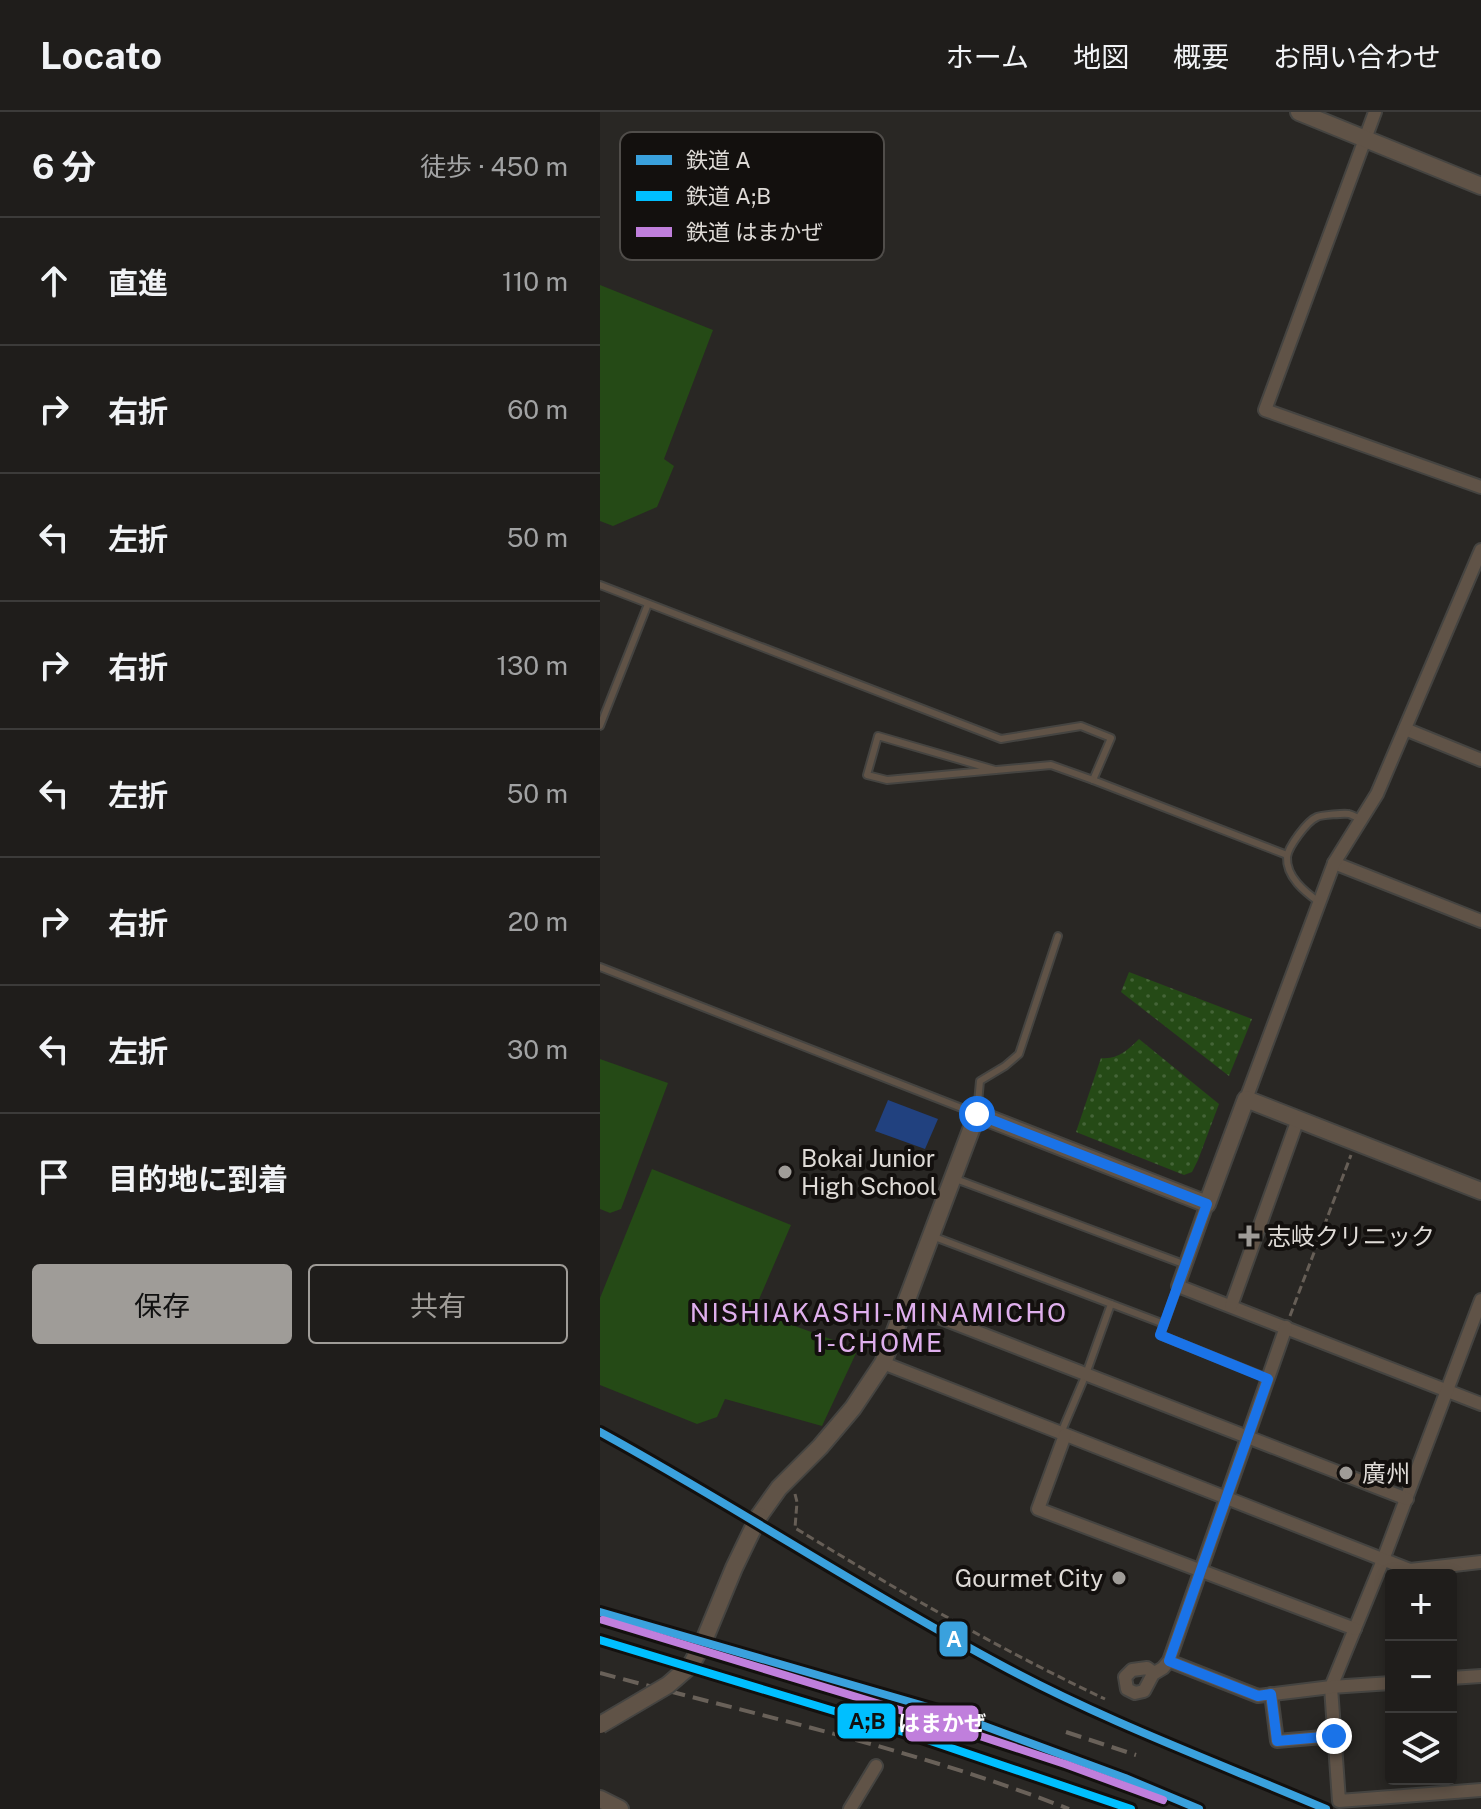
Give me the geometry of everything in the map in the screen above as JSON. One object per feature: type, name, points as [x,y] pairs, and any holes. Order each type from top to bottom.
[{"type":"street","points":[[1299,112],[1481,186]]},
{"type":"street","points":[[1375,112],[1265,410],[1481,487]]},
{"type":"street","points":[[1480,554],[1377,794],[1334,863],[1178,1286],[1481,1404]]},
{"type":"street","points":[[1405,729],[1481,760]]},
{"type":"street","points":[[1334,863],[1481,921]]},
{"type":"street","points":[[1246,1099],[1481,1191]]},
{"type":"street","points":[[600,1725],[668,1685],[691,1665],[759,1516],[785,1482],[853,1408],[883,1363],[977,1114],[1207,1204]]},
{"type":"street","points":[[1231,1306],[1298,1119]]},
{"type":"street","points":[[1481,1300],[1407,1499],[1331,1687],[1339,1801],[1481,1790]]},
{"type":"street","points":[[905,1304],[1407,1499]]},
{"type":"street","points":[[1154,1673],[1169,1661],[1286,1327]]},
{"type":"street","points":[[883,1363],[1410,1570],[1481,1562]]},
{"type":"street","points":[[1063,1434],[1038,1509],[1355,1629]]},
{"type":"street","points":[[1169,1661],[1258,1696],[1385,1683]]},
{"type":"street","points":[[1457,1678],[1481,1676]]},
{"type":"street","points":[[1271,1694],[1277,1741],[1334,1736]]},
{"type":"street","points":[[850,1809],[876,1766]]},
{"type":"street","points":[[600,1799],[620,1809]]},
{"type":"lane","points":[[600,585],[1001,739],[1081,726],[1111,738],[1093,780]]},
{"type":"lane","points":[[600,726],[648,604]]},
{"type":"lane","points":[[995,770],[878,736],[867,775],[887,780],[1051,765],[1287,855]]},
{"type":"lane","points":[[1319,902],[1294,880],[1287,855],[1297,837],[1316,817],[1350,814],[1361,819]]},
{"type":"lane","points":[[600,967],[977,1114],[980,1081],[1019,1054],[1058,936]]},
{"type":"lane","points":[[953,1177],[1186,1265]]},
{"type":"lane","points":[[930,1235],[1164,1324]]},
{"type":"lane","points":[[1178,1286],[1160,1335],[1268,1379]]},
{"type":"lane","points":[[1063,1434],[1111,1304]]},
{"type":"path","points":[[1286,1327],[1356,1142]]},
{"type":"path","points":[[785,1482],[794,1490],[797,1502],[795,1528],[964,1628],[1105,1699]]},
{"type":"green space","points":[[600,285],[713,330],[664,459],[674,466],[657,507],[613,526],[600,521]]},
{"type":"green space","points":[[1129,972],[1252,1019],[1229,1076],[1121,992]]},
{"type":"green space","points":[[1139,1039],[1219,1104],[1198,1160],[1192,1172],[1184,1175],[1076,1132],[1101,1058],[1117,1056]]},
{"type":"green space","points":[[600,1059],[668,1083],[621,1209],[610,1213],[600,1209]]},
{"type":"green space","points":[[652,1169],[791,1225],[754,1311],[858,1349],[822,1426],[725,1399],[717,1417],[697,1424],[600,1385],[600,1298]]},
{"type":"water","points":[[888,1100],[938,1119],[925,1149],[875,1131]]},
{"type":"railway","points":[[600,1673],[896,1751],[1069,1809]]},
{"type":"railway","points":[[1066,1732],[1136,1755]]},
{"type":"rail line","name":"A","points":[[600,1432],[898,1607],[1039,1685],[1120,1723],[1326,1809]]},
{"type":"rail line","name":"A","points":[[600,1612],[952,1714],[1199,1809]]},
{"type":"rail line","name":"はまかぜ","points":[[603,1620],[916,1715],[1163,1800]]},
{"type":"rail line","name":"A;B","points":[[600,1640],[910,1734],[1131,1809]]},
{"type":"place","name":"Bokai Junior High School","points":[[785,1172]]},
{"type":"place","name":"志岐クリニック","points":[[1249,1236]]},
{"type":"place","name":"廣州","points":[[1346,1473]]},
{"type":"place","name":"Gourmet City","points":[[1119,1578]]},
{"type":"district","name":"NISHIAKASHI-MINAMICHO 1-CHOME","points":[[879,1327]]},
{"type":"route","points":[[977,1114],[1207,1204],[1160,1335],[1268,1379],[1169,1661],[1258,1696],[1271,1694],[1277,1741],[1334,1736]]}]
